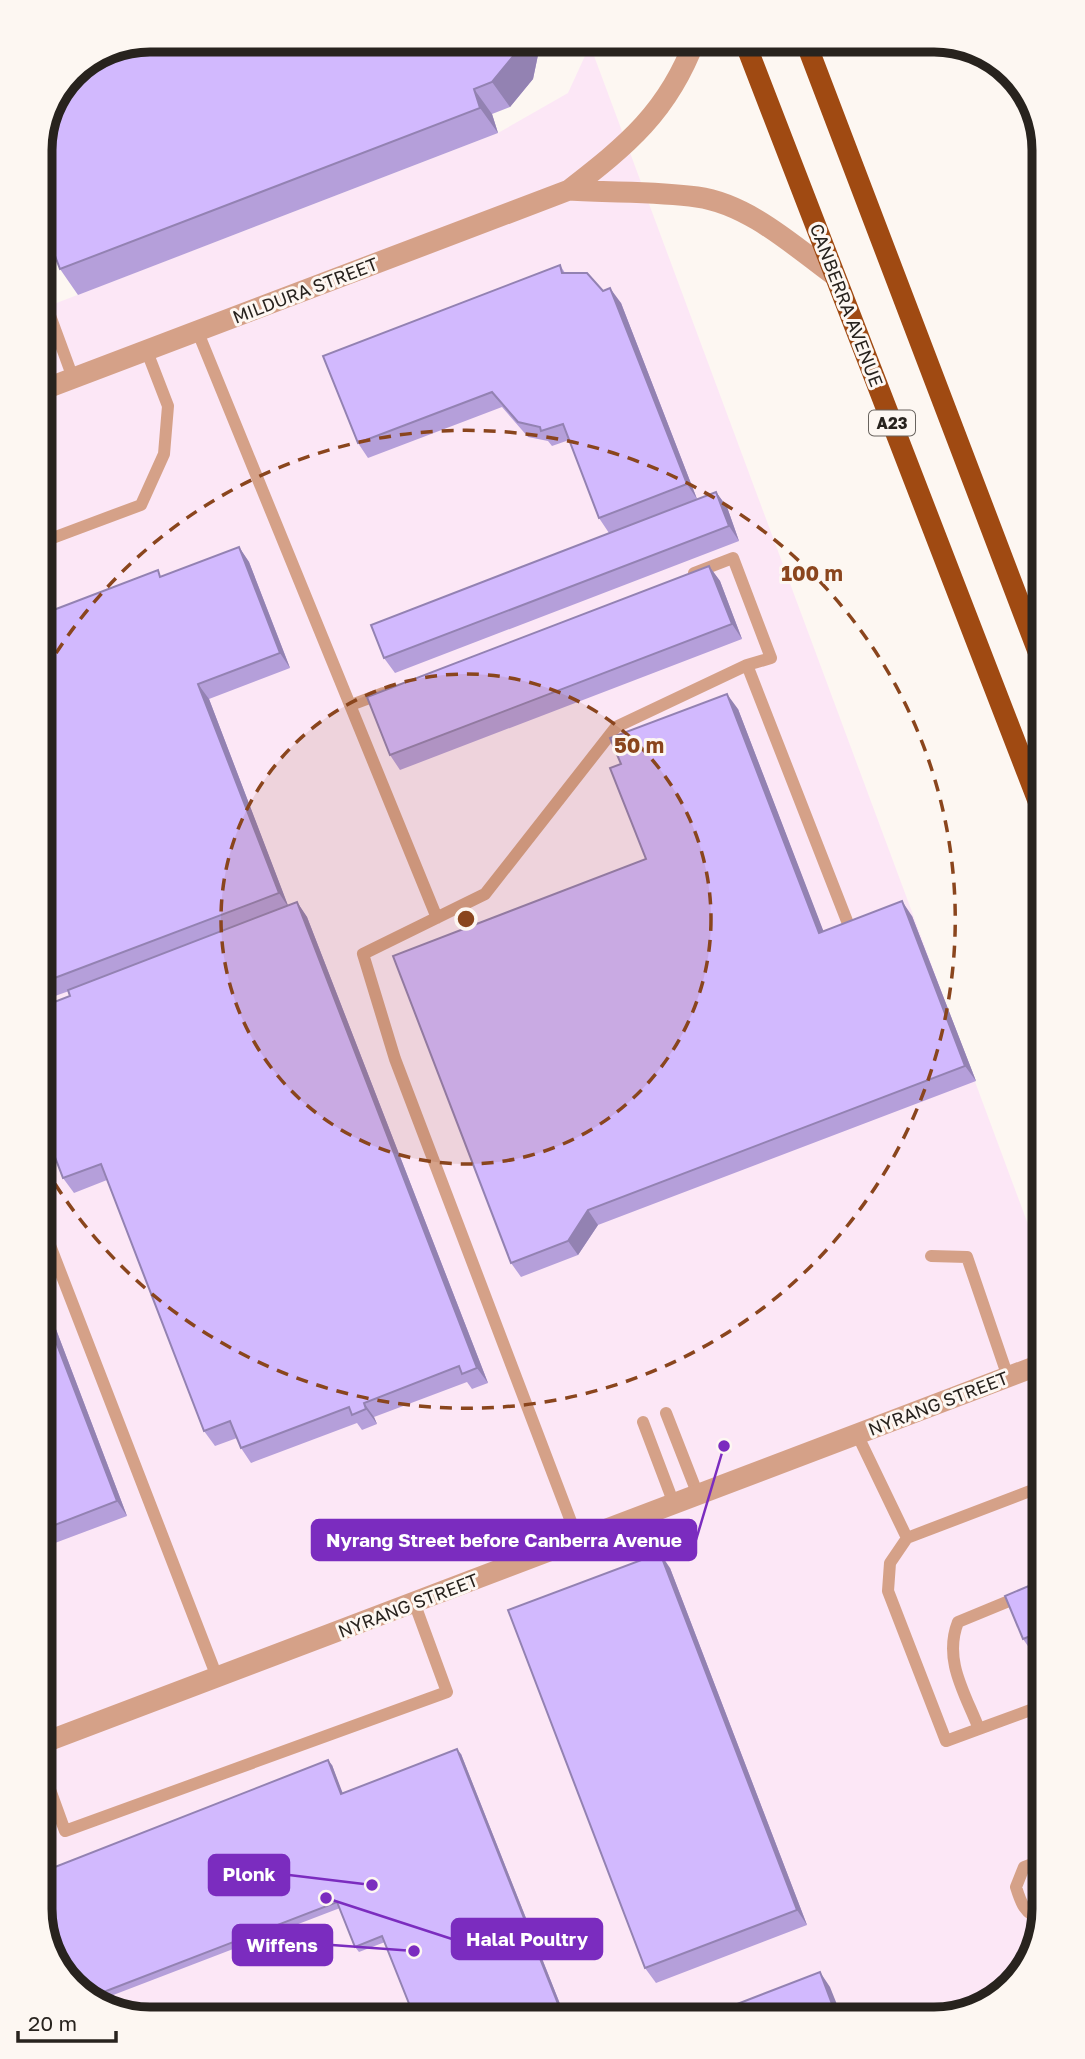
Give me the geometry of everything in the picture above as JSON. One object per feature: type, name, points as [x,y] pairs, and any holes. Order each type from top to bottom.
[{"type":"highway","name":"CANBERRA AVENUE","points":[[749,53],[1032,785]]},
{"type":"highway","points":[[810,53],[1032,636]]},
{"type":"street","name":"MILDURA STREET","points":[[53,386],[569,190],[620,151],[666,101],[689,53]]},
{"type":"street","name":"MILDURA STREET","points":[[569,190],[699,197],[735,209],[768,228],[835,276]]},
{"type":"street","name":"NYRANG STREET","points":[[52,1739],[1032,1368]]},
{"type":"lane","points":[[53,324],[73,378]]},
{"type":"lane","points":[[197,330],[437,918]]},
{"type":"lane","points":[[53,538],[141,505],[163,454],[168,406],[146,349]]},
{"type":"lane","points":[[578,1540],[395,1059],[363,954],[485,894],[617,727],[747,665],[771,657],[733,558],[682,578]]},
{"type":"lane","points":[[747,665],[847,921]]},
{"type":"lane","points":[[351,705],[402,685]]},
{"type":"lane","points":[[52,1251],[217,1677]]},
{"type":"lane","points":[[931,1256],[967,1257],[1008,1377]]},
{"type":"lane","points":[[666,1413],[698,1495]]},
{"type":"lane","points":[[643,1422],[674,1504]]},
{"type":"lane","points":[[857,1434],[907,1538]]},
{"type":"lane","points":[[1032,1490],[907,1538],[890,1563],[888,1591],[946,1741],[1032,1709]]},
{"type":"lane","points":[[979,1729],[952,1661],[950,1641],[958,1622],[1031,1591]]},
{"type":"lane","points":[[52,1795],[65,1830],[447,1692],[414,1602]]},
{"type":"lane","points":[[1032,1864],[1024,1867],[1016,1886],[1022,1906],[1032,1915]]},
{"type":"shaded area","points":[[587,53],[593,53],[1032,1235],[1032,1921],[1025,1946],[1016,1963],[999,1982],[972,1999],[954,2005],[934,2007],[131,2005],[101,1993],[81,1978],[60,1946],[52,1909],[53,304],[498,133],[568,93]]},
{"type":"building","points":[[150,52],[515,52],[492,82],[474,89],[480,108],[60,269],[53,250],[53,144],[56,125],[73,91],[96,69],[113,60]]},
{"type":"building","points":[[560,265],[562,273],[587,273],[603,291],[610,288],[687,484],[599,518],[563,424],[541,431],[540,427],[518,422],[492,392],[358,443],[323,356]]},
{"type":"building","points":[[716,492],[729,526],[384,658],[371,625]]},
{"type":"building","points":[[239,547],[280,653],[198,684],[279,893],[53,979],[53,610],[158,570],[160,577]]},
{"type":"building","points":[[709,566],[732,624],[390,755],[367,697]]},
{"type":"building","points":[[727,694],[819,933],[902,901],[965,1066],[588,1210],[568,1241],[511,1263],[393,956],[646,859],[610,768],[621,764],[610,738]]},
{"type":"building","points":[[297,902],[477,1368],[462,1374],[459,1366],[364,1403],[366,1409],[352,1415],[349,1407],[241,1448],[230,1421],[204,1431],[101,1164],[63,1178],[52,1150],[53,1003],[70,996],[68,990]]},
{"type":"building","points":[[52,1332],[117,1501],[52,1526]]},
{"type":"building","points":[[660,1553],[797,1910],[645,1968],[508,1610]]},
{"type":"building","points":[[1032,1585],[1032,1635],[1023,1639],[1005,1596]]},
{"type":"building","points":[[457,1749],[559,2007],[410,2006],[382,1936],[355,1947],[337,1902],[101,1993],[81,1978],[66,1958],[54,1928],[52,1868],[328,1760],[341,1794]]},
{"type":"building","points":[[820,1972],[833,2007],[730,2007]]},
{"type":"place","name":"Nyrang Street before Canberra Avenue","points":[[724,1446]]},
{"type":"place","name":"Plonk","points":[[372,1885]]},
{"type":"place","name":"Halal Poultry","points":[[326,1898]]},
{"type":"place","name":"Wiffens","points":[[414,1951]]}]
